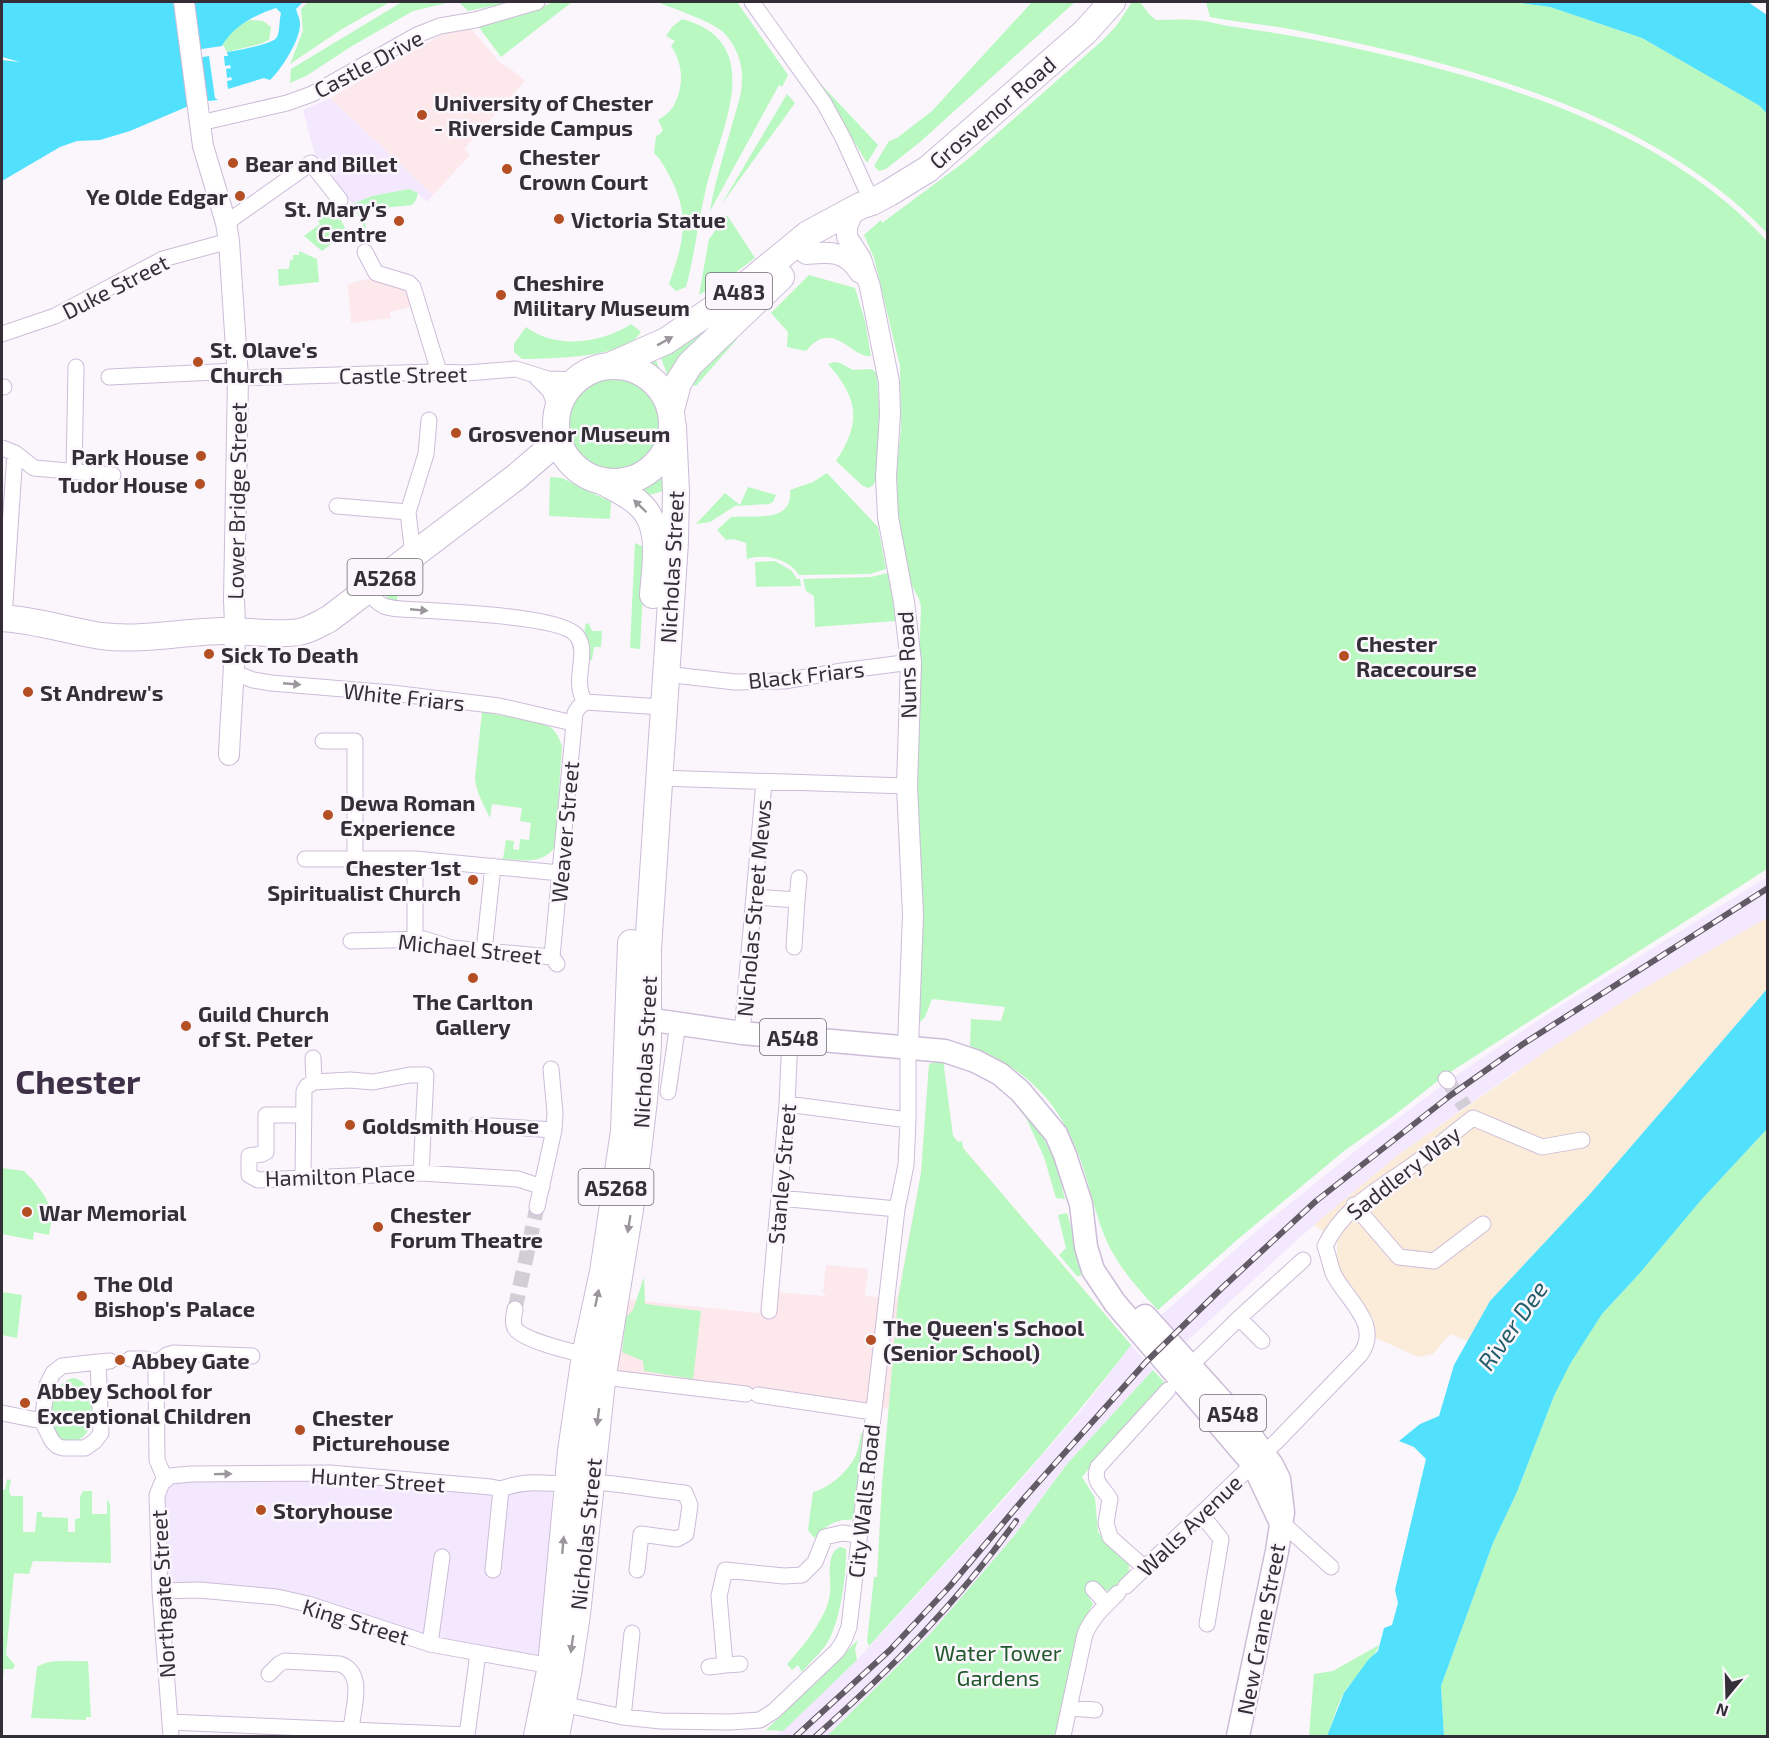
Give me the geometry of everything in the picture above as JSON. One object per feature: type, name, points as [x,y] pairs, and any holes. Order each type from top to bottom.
[{"type":"highway","name":"Grosvenor Road","points":[[612,365],[666,341],[735,294],[808,234],[862,207],[928,169],[1085,33],[1112,2]]},
{"type":"highway","name":"Grosvenor Road","points":[[672,418],[678,383],[690,364],[806,254],[862,207]]},
{"type":"highway","name":"A5268","points":[[3,618],[102,636],[128,638],[308,630],[329,619],[516,477],[544,453],[557,422],[564,394],[576,380],[599,367],[612,365],[628,367],[656,382],[666,395],[672,418],[670,443],[662,458],[650,470],[636,478],[619,482],[602,481],[579,470],[554,468],[516,477]]},
{"type":"highway","name":"Nicholas Street","points":[[598,1364],[615,1311],[644,1100],[636,866],[655,706],[665,674],[675,542],[676,492],[672,418]]},
{"type":"highway","name":"A5268","points":[[557,422],[565,454],[579,470]]},
{"type":"highway","name":"Nicholas Street","points":[[560,1670],[576,1614],[578,1483],[598,1364],[603,1272],[641,1027],[659,778],[655,706],[656,537],[651,518],[644,508],[602,481]]},
{"type":"highway","name":"A5268","points":[[556,1737],[562,1704],[560,1670]]},
{"type":"highway","name":"A5268","points":[[537,1737],[560,1670]]},
{"type":"main road","name":"A548","points":[[641,1027],[678,1023],[742,1033],[908,1047]]},
{"type":"main road","name":"New Crane Street","points":[[908,1047],[945,1051],[975,1061],[1000,1074],[1040,1113],[1056,1134],[1065,1155],[1081,1204],[1086,1247],[1093,1270],[1115,1304],[1179,1377],[1259,1459],[1280,1521],[1277,1551],[1238,1737]]},
{"type":"street","name":"Lower Bridge Street","points":[[184,2],[203,146],[227,232],[237,374],[234,600],[236,632],[228,755]]},
{"type":"street","name":"Castle Drive","points":[[199,113],[287,104],[312,94],[417,34],[440,26],[475,20],[537,2]]},
{"type":"street","points":[[752,2],[824,103],[843,138],[862,207]]},
{"type":"street","name":"Duke Street","points":[[2,334],[55,316],[163,259],[227,232],[311,163],[340,200]]},
{"type":"street","name":"Nuns Road","points":[[862,207],[847,227],[847,237],[861,259],[870,288],[889,382],[890,414],[886,477],[888,517],[904,602],[911,662],[907,786],[914,915],[908,1047]]},
{"type":"street","points":[[365,252],[376,273],[409,283],[413,287],[436,372]]},
{"type":"street","name":"Nuns Road","points":[[806,254],[829,252],[846,258],[853,262],[870,288]]},
{"type":"street","points":[[74,471],[76,367]]},
{"type":"street","name":"Castle Street","points":[[109,377],[467,373],[516,369],[556,380],[576,380]]},
{"type":"street","points":[[531,374],[546,384],[557,422]]},
{"type":"street","points":[[413,555],[408,512],[426,454],[429,420]]},
{"type":"street","points":[[8,451],[33,468],[113,475]]},
{"type":"street","points":[[3,618],[8,451]]},
{"type":"street","points":[[337,506],[408,512]]},
{"type":"street","points":[[366,591],[387,607],[524,619],[558,625],[577,635],[580,642],[579,685],[580,695],[585,702],[655,706]]},
{"type":"street","name":"Black Friars","points":[[665,674],[735,682],[784,681],[842,670],[911,662]]},
{"type":"street","name":"White Friars","points":[[235,673],[253,680],[271,683],[499,706],[573,723]]},
{"type":"street","name":"Weaver Street","points":[[555,961],[573,723],[579,707],[585,702]]},
{"type":"street","points":[[323,741],[355,741],[355,859]]},
{"type":"street","points":[[659,778],[907,786]]},
{"type":"street","name":"Nicholas Street Mews","points":[[742,1033],[764,782]]},
{"type":"street","points":[[305,859],[415,859],[560,873]]},
{"type":"street","points":[[484,951],[493,866]]},
{"type":"street","points":[[415,872],[415,939]]},
{"type":"street","points":[[794,947],[799,879]]},
{"type":"street","points":[[754,897],[797,900]]},
{"type":"street","name":"Michael Street","points":[[351,941],[424,939],[452,948],[555,961]]},
{"type":"street","points":[[668,1092],[678,1023]]},
{"type":"street","name":"Stanley Street","points":[[769,1311],[787,1104],[790,1037]]},
{"type":"street","name":"City Walls Road","points":[[562,1704],[624,1717],[661,1721],[760,1720],[774,1712],[837,1651],[844,1640],[849,1627],[897,1209],[906,1165],[908,1047]]},
{"type":"street","points":[[313,1058],[314,1082]]},
{"type":"street","points":[[537,1207],[554,1130],[555,1113],[551,1069]]},
{"type":"street","points":[[303,1177],[304,1091],[307,1086],[314,1082],[350,1080],[373,1082],[410,1075],[426,1075],[428,1078],[421,1173]]},
{"type":"street","points":[[787,1104],[908,1120]]},
{"type":"street","name":"Saddlery Way","points":[[1259,1459],[1367,1345],[1368,1334],[1359,1310],[1334,1274],[1326,1246],[1332,1231],[1354,1205],[1416,1162],[1469,1112],[1542,1147],[1582,1140]]},
{"type":"street","name":"Hamilton Place","points":[[304,1115],[266,1115],[266,1152],[249,1156],[249,1175],[258,1180],[421,1173],[518,1179],[542,1186]]},
{"type":"street","points":[[476,1125],[554,1130]]},
{"type":"street","points":[[779,1198],[897,1209]]},
{"type":"street","points":[[1354,1205],[1399,1257],[1434,1261],[1483,1224]]},
{"type":"street","points":[[1145,1568],[1110,1537],[1106,1523],[1110,1499],[1097,1484],[1095,1475],[1098,1467],[1179,1377],[1303,1260]]},
{"type":"street","points":[[515,1309],[514,1325],[520,1334],[598,1364],[752,1394],[873,1412]]},
{"type":"street","points":[[1239,1318],[1262,1341]]},
{"type":"street","points":[[130,1359],[158,1362],[174,1353],[252,1356]]},
{"type":"street","points":[[104,1362],[101,1433],[95,1441],[85,1448],[57,1446],[47,1433],[42,1421],[47,1386],[52,1373],[62,1366],[104,1362]]},
{"type":"street","name":"Northgate Street","points":[[158,1362],[156,1366],[157,1460],[165,1479],[157,1495],[160,1591],[170,1730]]},
{"type":"street","points":[[2,1413],[42,1421]]},
{"type":"street","name":"Walls Avenue","points":[[1063,1737],[1089,1624],[1259,1459]]},
{"type":"street","name":"Hunter Street","points":[[165,1479],[175,1475],[191,1474],[330,1473],[496,1488],[526,1482],[547,1482],[685,1493],[690,1505],[686,1534],[677,1539],[641,1534],[637,1570]]},
{"type":"street","points":[[493,1570],[496,1488]]},
{"type":"street","points":[[1201,1514],[1221,1539],[1207,1624]]},
{"type":"street","points":[[1280,1521],[1331,1567]]},
{"type":"street","points":[[709,1667],[733,1664],[719,1596],[725,1570],[784,1576],[802,1575],[815,1562],[825,1537],[842,1533],[859,1535]]},
{"type":"street","points":[[430,1644],[442,1557]]},
{"type":"street","points":[[1093,1589],[1117,1595]]},
{"type":"street","name":"King Street","points":[[160,1591],[199,1590],[277,1597],[308,1604],[430,1644],[560,1670]]},
{"type":"street","points":[[624,1717],[632,1633]]},
{"type":"street","points":[[170,1730],[351,1729],[467,1735],[478,1653]]},
{"type":"street","points":[[269,1674],[279,1664],[281,1656],[348,1667],[356,1682],[351,1729]]},
{"type":"street","points":[[1071,1708],[1095,1710]]},
{"type":"shaded area","name":"University of Chester - Riverside Campus","points":[[469,26],[499,62],[525,81],[464,149],[470,155],[433,195],[330,98],[450,30]]},
{"type":"shaded area","points":[[330,98],[433,195],[427,202],[418,193],[409,189],[372,196],[353,204],[317,163],[303,110]]},
{"type":"shaded area","points":[[372,278],[377,282],[406,289],[411,307],[390,312],[391,318],[351,323],[348,284]]},
{"type":"shaded area","points":[[1767,877],[1767,918],[1641,990],[1512,1074],[1398,1155],[1298,1239],[1185,1343],[1159,1317],[1261,1227],[1369,1140],[1448,1081],[1555,1009]]},
{"type":"shaded area","points":[[1767,918],[1767,989],[1590,1194],[1490,1301],[1468,1341],[1450,1334],[1433,1354],[1418,1357],[1376,1338],[1373,1318],[1344,1282],[1337,1259],[1337,1240],[1314,1225],[1398,1155],[1549,1049],[1641,990]]},
{"type":"shaded area","name":"The Queen's School (Senior School)","points":[[943,1060],[953,1136],[1131,1345],[874,1626],[889,1409],[609,1373],[623,1299],[760,1313],[762,1291],[826,1296],[823,1292],[826,1265],[868,1269],[865,1296],[897,1299],[921,1173],[929,1064]]},
{"type":"shaded area","points":[[1131,1345],[1153,1370],[1067,1464],[1014,1536],[930,1634],[827,1736],[776,1736],[857,1660],[1001,1503],[1087,1403]]},
{"type":"shaded area","points":[[175,1475],[552,1488],[548,1667],[308,1604],[160,1591],[162,1483]]},
{"type":"green space","points":[[308,2],[390,2],[342,29],[290,64],[303,31],[301,9]]},
{"type":"green space","points":[[402,2],[447,3],[413,11],[306,76],[290,83],[291,69]]},
{"type":"green space","points":[[511,2],[468,11],[460,3]]},
{"type":"green space","points":[[554,2],[572,2],[501,57],[478,26],[519,16]]},
{"type":"green space","points":[[657,2],[737,2],[788,75],[782,87],[779,85],[710,211],[740,97],[742,74],[740,61],[732,43],[724,33],[702,20]]},
{"type":"green space","points":[[1032,2],[1075,2],[920,142],[886,169],[879,171],[874,166],[889,141],[897,138],[932,111]]},
{"type":"green space","name":"Chester Racecourse","points":[[1132,2],[1140,2],[1156,20],[1202,21],[1338,45],[1409,61],[1521,93],[1576,114],[1629,139],[1679,168],[1726,202],[1767,241],[1767,869],[1444,1076],[1344,1151],[1238,1239],[1158,1310],[1126,1273],[1110,1248],[1097,1216],[1081,1161],[1063,1121],[1052,1105],[1025,1077],[991,1055],[970,1046],[971,1019],[1001,1021],[1005,1007],[932,999],[925,1017],[918,1024],[915,788],[921,607],[910,582],[897,521],[895,485],[901,428],[900,366],[874,258],[864,235],[881,220],[882,223],[967,160],[1104,39],[1117,25]]},
{"type":"green space","points":[[1206,2],[1514,2],[1550,7],[1642,38],[1760,106],[1767,114],[1767,233],[1720,190],[1667,154],[1609,123],[1548,97],[1485,76],[1357,43],[1274,26],[1210,17]]},
{"type":"green space","points":[[682,19],[709,31],[724,47],[732,68],[732,91],[706,188],[686,287],[676,291],[669,284],[681,245],[683,220],[678,195],[672,181],[654,153],[656,136],[663,130],[658,120],[673,107],[681,84],[678,61],[671,46],[675,41],[666,36]]},
{"type":"green space","points":[[250,20],[263,21],[271,27],[269,40],[227,52],[223,45],[227,36]]},
{"type":"green space","points":[[816,79],[878,145],[867,163]]},
{"type":"green space","points":[[787,94],[795,103],[721,205]]},
{"type":"green space","points":[[409,189],[418,193],[412,205],[364,210],[366,231],[353,204],[372,196]]},
{"type":"green space","points":[[335,208],[347,232],[322,251],[304,236],[320,224],[318,221]]},
{"type":"green space","points":[[727,215],[755,258],[699,295],[709,239]]},
{"type":"green space","points":[[299,251],[317,259],[319,282],[279,286],[278,269],[289,269],[290,260],[293,260],[293,255],[299,255]]},
{"type":"green space","points":[[809,275],[855,288],[865,321],[871,356],[857,352],[833,338],[825,338],[816,342],[806,351],[787,347],[788,332],[771,313]]},
{"type":"green space","points":[[712,319],[718,327],[670,377],[659,353]]},
{"type":"green space","points":[[631,324],[641,332],[633,341],[606,352],[572,357],[522,359],[514,352],[514,344],[526,327],[550,339],[578,341],[606,336]]},
{"type":"green space","points":[[735,335],[737,339],[696,386],[687,383]]},
{"type":"green space","points":[[654,355],[666,386],[656,375],[634,362]]},
{"type":"green space","points":[[834,362],[853,370],[872,369],[876,373],[879,446],[877,474],[875,482],[869,488],[863,486],[836,461],[850,434],[853,411],[846,388],[828,364]]},
{"type":"green space","points":[[612,376],[630,380],[646,390],[656,406],[660,424],[656,442],[646,458],[630,468],[612,472],[594,468],[578,458],[568,442],[564,424],[568,406],[578,390],[594,380]]},
{"type":"green space","points":[[664,468],[667,490],[641,497],[630,490],[649,482]]},
{"type":"green space","points":[[827,473],[878,527],[886,569],[870,574],[799,575],[795,569],[783,561],[769,557],[747,559],[746,543],[734,539],[726,540],[717,530],[731,517],[760,517],[779,513],[789,501],[790,490],[813,482]]},
{"type":"green space","points":[[550,477],[562,478],[611,502],[610,519],[549,516]]},
{"type":"green space","points":[[748,487],[776,495],[773,502],[735,506],[710,522],[696,524],[725,493],[740,505]]},
{"type":"green space","points":[[635,543],[644,547],[645,555],[640,649],[630,648]]},
{"type":"green space","points":[[775,561],[792,571],[797,579],[800,579],[801,586],[756,587],[755,562]]},
{"type":"green space","points":[[888,573],[896,621],[815,627],[814,596],[806,591],[803,579],[871,577]]},
{"type":"green space","points":[[398,581],[397,601],[387,598],[386,591]]},
{"type":"green space","points":[[586,623],[592,631],[602,631],[601,647],[594,647],[592,660],[589,660]]},
{"type":"green space","points":[[482,712],[540,722],[552,728],[558,736],[562,746],[555,847],[544,857],[532,860],[503,859],[506,840],[514,841],[513,849],[519,850],[520,839],[529,840],[531,823],[520,821],[522,808],[492,804],[490,818],[481,799],[475,778]]},
{"type":"green space","name":"The Queen's School (Senior School)","points":[[943,1060],[953,1136],[958,1142],[962,1141],[963,1148],[1131,1345],[1036,1461],[869,1646],[867,1641],[874,1577],[877,1577],[882,1485],[898,1299],[921,1173],[929,1064]]},
{"type":"green space","points":[[1003,1087],[1035,1121],[1055,1161],[1065,1199],[1056,1198],[1044,1157],[1026,1118]]},
{"type":"green space","points":[[1767,1129],[1767,1736],[1444,1736],[1441,1686],[1493,1543],[1517,1492],[1554,1396],[1570,1363],[1602,1314],[1702,1199]]},
{"type":"green space","points":[[2,1168],[24,1171],[44,1195],[53,1212],[49,1235],[34,1232],[33,1240],[2,1234]]},
{"type":"green space","points":[[1067,1213],[1084,1272],[1080,1276],[1077,1276],[1059,1255],[1066,1248],[1058,1215]]},
{"type":"green space","points":[[644,1277],[645,1304],[701,1311],[693,1379],[644,1371],[643,1361],[622,1352],[626,1317],[633,1310]]},
{"type":"green space","points":[[2,1292],[22,1295],[17,1338],[2,1335]]},
{"type":"green space","name":"Water Tower Gardens","points":[[1153,1370],[1166,1384],[1129,1422],[1082,1477],[1095,1498],[1098,1532],[1129,1565],[1129,1572],[1111,1591],[1105,1590],[1095,1581],[1085,1591],[1093,1604],[1077,1632],[1056,1736],[827,1736],[930,1634],[1014,1536],[1067,1464]]},
{"type":"green space","points":[[73,1378],[82,1382],[88,1390],[93,1411],[87,1432],[80,1439],[71,1441],[62,1439],[55,1432],[51,1412],[57,1390],[64,1382]]},
{"type":"green space","points":[[861,1433],[868,1433],[858,1519],[833,1523],[814,1538],[808,1530],[813,1492],[833,1482],[850,1465],[857,1452]]},
{"type":"green space","points":[[7,1479],[11,1480],[9,1491],[11,1496],[23,1496],[23,1532],[35,1532],[37,1512],[42,1512],[42,1517],[68,1518],[68,1532],[75,1532],[75,1519],[80,1518],[80,1497],[83,1491],[92,1491],[92,1514],[107,1514],[107,1499],[110,1505],[111,1563],[33,1561],[29,1574],[14,1573],[6,1655],[15,1665],[13,1669],[4,1669],[2,1690],[2,1489],[5,1490]]},
{"type":"green space","points":[[841,1547],[846,1549],[845,1571],[836,1624],[827,1643],[802,1672],[798,1665],[792,1670],[787,1664],[807,1640],[825,1611],[830,1593],[831,1559],[834,1551]]},
{"type":"green space","points":[[858,1640],[855,1649],[857,1660],[783,1731],[766,1730]]},
{"type":"green space","points":[[1379,1645],[1345,1691],[1327,1736],[1309,1736],[1314,1674],[1333,1671]]},
{"type":"green space","points":[[55,1661],[88,1661],[91,1717],[86,1717],[86,1720],[31,1718],[37,1667]]},
{"type":"water","points":[[2,2],[303,2],[296,9],[300,23],[294,45],[285,62],[270,80],[264,78],[228,89],[227,81],[232,80],[231,77],[227,78],[226,69],[231,68],[230,65],[225,66],[224,56],[228,56],[227,52],[254,47],[274,40],[278,35],[281,13],[276,8],[245,22],[222,46],[195,50],[191,105],[130,131],[100,140],[77,141],[60,147],[2,181],[2,60],[20,62],[2,57]]},
{"type":"water","points":[[1514,2],[1748,2],[1767,15],[1767,114],[1760,106],[1642,38],[1550,7]]},
{"type":"water","points":[[209,56],[215,98],[218,100],[209,101],[203,97],[197,58]]},
{"type":"water","name":"River Dee","points":[[1767,989],[1767,1129],[1702,1199],[1602,1314],[1570,1364],[1554,1396],[1517,1492],[1493,1543],[1441,1686],[1444,1736],[1327,1736],[1344,1693],[1368,1660],[1378,1651],[1384,1628],[1392,1625],[1398,1603],[1395,1590],[1426,1459],[1414,1447],[1399,1441],[1420,1424],[1439,1416],[1454,1365],[1490,1301],[1590,1194]]},
{"type":"tunnel","points":[[1448,1081],[1465,1107]]},
{"type":"tunnel","points":[[515,1309],[537,1207]]},
{"type":"railway","points":[[796,1736],[890,1650],[950,1586],[1026,1496],[1146,1362],[1316,1201],[1451,1095],[1523,1044],[1768,888]]},
{"type":"railway","points":[[816,1736],[922,1634],[970,1580],[1016,1521]]},
{"type":"place","name":"University of Chester - Riverside Campus","points":[[422,115]]},
{"type":"place","name":"Bear and Billet","points":[[233,163]]},
{"type":"place","name":"Chester Crown Court","points":[[507,169]]},
{"type":"place","name":"Ye Olde Edgar","points":[[240,196]]},
{"type":"place","name":"Victoria Statue","points":[[559,219]]},
{"type":"place","name":"St. Mary's Centre","points":[[399,221]]},
{"type":"place","name":"Cheshire Military Museum","points":[[501,295]]},
{"type":"place","name":"St. Olave's Church","points":[[198,362]]},
{"type":"place","name":"Grosvenor Museum","points":[[456,433]]},
{"type":"place","name":"Park House","points":[[201,456]]},
{"type":"place","name":"Tudor House","points":[[200,484]]},
{"type":"place","name":"Sick To Death","points":[[209,654]]},
{"type":"place","name":"Chester Racecourse","points":[[1344,656]]},
{"type":"place","name":"St Andrew's","points":[[28,692]]},
{"type":"place","name":"Dewa Roman Experience","points":[[328,815]]},
{"type":"place","name":"Chester 1st Spiritualist Church","points":[[473,880]]},
{"type":"place","name":"The Carlton Gallery","points":[[473,978]]},
{"type":"place","name":"Guild Church of St. Peter","points":[[186,1026]]},
{"type":"place","name":"Goldsmith House","points":[[350,1125]]},
{"type":"place","name":"War Memorial","points":[[27,1212]]},
{"type":"place","name":"Chester Forum Theatre","points":[[378,1227]]},
{"type":"place","name":"The Old Bishop's Palace","points":[[82,1296]]},
{"type":"place","name":"The Queen's School (Senior School)","points":[[871,1340]]},
{"type":"place","name":"Abbey Gate","points":[[120,1360]]},
{"type":"place","name":"Abbey School for Exceptional Children","points":[[25,1403]]},
{"type":"place","name":"Chester Picturehouse","points":[[300,1430]]},
{"type":"place","name":"Storyhouse","points":[[261,1510]]},
{"type":"district","name":"Chester","points":[[78,1080]]}]
